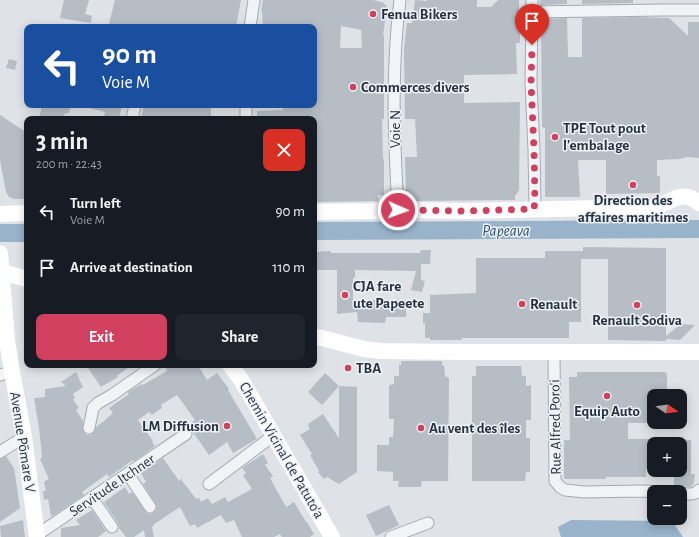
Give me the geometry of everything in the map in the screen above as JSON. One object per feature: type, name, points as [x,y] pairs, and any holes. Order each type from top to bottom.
[{"type":"main road","points":[[317,212],[398,210],[467,211],[654,206],[682,196],[692,197],[699,202]]},
{"type":"main road","points":[[0,214],[24,213]]},
{"type":"main road","name":"Avenue Pōmare V","points":[[0,252],[7,340],[6,374],[24,437],[37,536]]},
{"type":"main road","points":[[2,272],[24,278]]},
{"type":"main road","points":[[317,337],[364,349],[380,351],[699,352]]},
{"type":"main road","name":"Chemin Vicinal de Patuto'a","points":[[232,368],[240,378],[274,435],[332,537]]},
{"type":"street","points":[[250,24],[254,0]]},
{"type":"street","name":"Voie N","points":[[398,210],[394,139],[394,84],[396,35],[400,0]]},
{"type":"street","points":[[532,0],[531,83],[535,204],[533,209]]},
{"type":"street","points":[[532,12],[699,10]]},
{"type":"street","name":"Rue Alfred Poro'i","points":[[554,352],[555,481],[564,490],[584,492],[647,491]]},
{"type":"street","points":[[89,428],[93,408],[98,403],[151,368]]},
{"type":"street","name":"Servitude Itchner","points":[[37,536],[186,434]]},
{"type":"street","points":[[209,484],[274,435]]},
{"type":"street","points":[[0,452],[24,437]]},
{"type":"street","points":[[128,474],[150,507]]},
{"type":"street","points":[[687,494],[694,494],[699,490]]},
{"type":"street","points":[[92,498],[112,527]]},
{"type":"street","points":[[391,537],[428,522]]},
{"type":"water","points":[[571,520],[647,521],[647,525],[675,525],[683,537],[561,537],[558,527]]},
{"type":"building","points":[[64,0],[89,0],[85,14],[92,16],[91,23],[60,18]]},
{"type":"building","points":[[115,0],[241,0],[237,24],[109,24]]},
{"type":"building","name":"Commerces divers","points":[[263,0],[373,0],[384,3],[387,7],[383,35],[384,119],[382,119],[384,195],[378,195],[378,201],[317,202],[317,116],[257,116],[257,111],[283,110],[283,108],[317,108],[317,24],[263,24]],"holes":[[[341,26],[361,30],[362,48],[340,48]]]},
{"type":"building","points":[[415,0],[477,0],[477,7],[491,7],[498,0],[519,0],[520,43],[516,43],[517,74],[464,75],[464,103],[520,102],[519,190],[515,196],[515,200],[410,201],[404,195],[404,190],[406,190],[405,157],[417,157],[415,119],[405,119],[404,49],[407,23],[412,23]]},
{"type":"building","points":[[540,0],[567,0],[567,4],[540,5]]},
{"type":"building","points":[[582,0],[633,0],[633,3],[582,4]]},
{"type":"building","points":[[567,18],[568,57],[582,57],[582,18],[669,18],[688,36],[688,22],[699,22],[699,158],[686,157],[680,159],[657,160],[657,176],[660,176],[660,193],[606,194],[606,160],[578,160],[580,197],[545,197],[545,128],[542,127],[541,19]]},
{"type":"building","points":[[9,59],[17,61],[15,70],[6,68]]},
{"type":"building","points":[[41,108],[70,108],[69,113],[65,113],[64,116],[40,116]]},
{"type":"building","points":[[89,108],[121,108],[120,116],[104,116],[105,112]]},
{"type":"building","points":[[143,108],[211,108],[211,116],[142,116]]},
{"type":"building","points":[[0,115],[24,131],[24,199],[14,199],[9,197],[6,192],[0,160]]},
{"type":"building","points":[[583,247],[666,248],[666,336],[681,324],[695,325],[680,340],[608,340],[608,259],[581,259],[581,322],[569,322],[569,338],[462,338],[462,340],[430,340],[430,338],[425,338],[423,313],[430,313],[430,295],[476,293],[476,258],[545,258],[545,251],[583,251]]},
{"type":"building","points":[[421,250],[431,250],[430,264],[421,264],[421,280],[425,281],[422,292],[411,290],[416,271],[355,270],[355,278],[353,278],[353,300],[406,300],[406,317],[386,317],[385,323],[358,322],[357,312],[337,314],[337,270],[317,270],[317,252],[420,253]]},
{"type":"building","name":"Au vent des îles","points":[[401,361],[442,361],[442,366],[444,365],[445,376],[449,378],[448,481],[422,481],[421,487],[398,487],[399,481],[393,481],[393,472],[377,471],[377,445],[389,445],[389,437],[393,437],[394,419],[389,419],[389,385],[394,384],[394,376],[399,376],[399,365],[401,365]]},
{"type":"building","points":[[476,366],[521,366],[522,376],[526,376],[526,386],[531,385],[531,420],[526,420],[526,438],[530,438],[530,472],[526,472],[525,481],[472,481],[472,376],[476,376]]},
{"type":"building","points":[[88,368],[128,368],[117,376],[118,377],[101,387]]},
{"type":"building","points":[[166,368],[200,368],[207,380],[217,373],[229,389],[228,390],[257,439],[233,453],[227,442],[209,455],[188,425],[195,420],[177,395],[161,405],[162,408],[152,415],[149,412],[138,420],[155,446],[109,477],[107,474],[82,492],[84,495],[51,516],[48,499],[44,500],[43,491],[46,491],[44,482],[49,479],[40,459],[42,457],[34,398],[45,397],[45,389],[66,386],[61,382],[76,372],[83,387],[73,394],[75,398],[73,399],[79,408],[76,410],[83,421],[83,431],[87,435],[91,435],[96,427],[113,413],[109,408],[129,394],[129,391],[142,384],[143,385],[167,371]]},
{"type":"building","points":[[577,372],[665,372],[667,374],[667,389],[647,389],[647,423],[628,423],[628,439],[647,439],[646,477],[564,479],[564,440],[570,440],[569,377],[577,377]]},
{"type":"building","points":[[325,373],[339,386],[322,405],[308,392]]},
{"type":"building","points":[[339,386],[357,387],[357,472],[339,484],[327,477],[324,479],[318,472],[319,471],[310,455],[312,454],[300,435],[310,429],[308,424],[323,414],[339,438]]},
{"type":"building","points":[[687,440],[691,440],[691,474],[695,474],[694,483],[691,487],[687,487],[687,485],[674,485],[674,477],[687,477]]},
{"type":"building","points":[[263,454],[268,463],[265,465],[273,476],[270,478],[286,507],[294,502],[314,534],[310,537],[282,537],[280,534],[274,537],[242,537],[234,520],[226,523],[221,515],[197,528],[195,524],[190,526],[180,507],[153,525],[154,537],[145,537],[144,530],[134,537],[126,537],[104,502],[125,487],[129,494],[132,492],[147,513],[154,513],[157,506],[143,484],[146,482],[141,473],[163,458],[179,481],[181,479],[196,499],[199,498],[201,502],[208,498],[212,504],[225,497],[228,502],[252,489],[243,475],[246,473],[242,468]]},
{"type":"building","points":[[6,456],[14,468],[20,508],[0,522],[0,459]]},
{"type":"building","points":[[389,505],[399,525],[376,536],[366,515]]},
{"type":"building","points":[[92,510],[106,531],[98,537],[61,537],[61,528],[80,525],[76,520]]},
{"type":"building","points":[[23,520],[25,537],[1,537],[0,526]]},
{"type":"waterway","name":"Papeava","points":[[317,231],[699,229]]},
{"type":"waterway","name":"Papeava","points":[[0,233],[24,233]]},
{"type":"place","name":"Fenua Bikers","points":[[373,14]]},
{"type":"place","name":"Commerces divers","points":[[353,87]]},
{"type":"place","name":"TPE Tout pout l'embalage","points":[[555,137]]},
{"type":"place","name":"Direction des affaires maritimes","points":[[633,185]]},
{"type":"place","name":"CJA fare ute Papeete","points":[[345,295]]},
{"type":"place","name":"Renault","points":[[522,304]]},
{"type":"place","name":"Renault Sodiva","points":[[637,305]]},
{"type":"place","name":"TBA","points":[[348,368]]},
{"type":"place","name":"Equip Auto","points":[[607,396]]},
{"type":"place","name":"LM Diffusion","points":[[227,426]]},
{"type":"place","name":"Au vent des îles","points":[[421,428]]},
{"type":"route","points":[[398,210],[467,211],[533,209],[535,204],[531,83],[532,45]]}]
